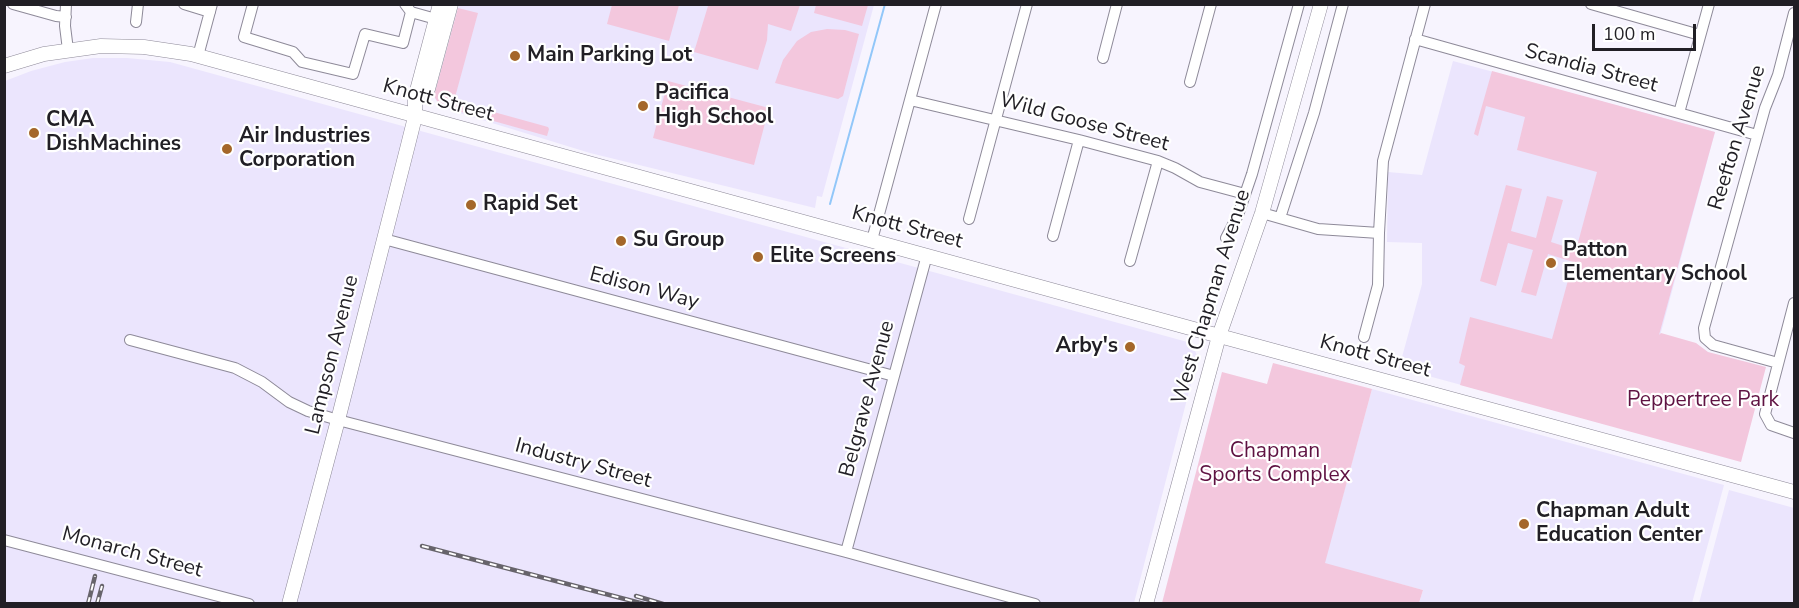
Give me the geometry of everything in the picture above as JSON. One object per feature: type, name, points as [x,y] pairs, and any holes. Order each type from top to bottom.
[{"type":"main road","name":"Lampson Avenue","points":[[289,603],[415,117],[425,100],[441,21],[440,4]]},
{"type":"main road","name":"Lampson Avenue","points":[[441,21],[451,4]]},
{"type":"main road","name":"West Chapman Avenue","points":[[1146,603],[1219,336],[1262,213],[1321,4]]},
{"type":"main road","name":"Knott Street","points":[[4,66],[68,50],[102,46],[144,47],[195,55],[415,117],[1794,492]]},
{"type":"street","points":[[13,4],[66,17]]},
{"type":"street","points":[[66,4],[68,50]]},
{"type":"street","points":[[135,22],[138,4]]},
{"type":"street","points":[[184,4],[208,8],[195,55]]},
{"type":"street","points":[[253,4],[244,37],[293,52],[302,62],[353,74],[365,34],[403,43],[408,8],[441,21]]},
{"type":"street","points":[[872,240],[936,4]]},
{"type":"street","points":[[969,219],[1027,4]]},
{"type":"street","points":[[1102,58],[1117,4]]},
{"type":"street","points":[[1190,82],[1211,4]]},
{"type":"street","points":[[1226,238],[1238,215],[1261,145],[1299,4]]},
{"type":"street","points":[[1280,218],[1314,113],[1343,4]]},
{"type":"street","points":[[1364,337],[1378,285],[1383,161],[1425,4]]},
{"type":"street","points":[[1591,4],[1628,9],[1700,35]]},
{"type":"street","points":[[1679,113],[1709,4]]},
{"type":"street","name":"Reefton Avenue","points":[[1778,363],[1713,345],[1708,342],[1704,328],[1764,108],[1778,75],[1794,13]]},
{"type":"street","name":"Scandia Street","points":[[1415,39],[1757,135]]},
{"type":"street","name":"Wild Goose Street","points":[[910,100],[1158,161],[1200,182],[1245,194]]},
{"type":"street","points":[[1053,236],[1079,140]]},
{"type":"street","points":[[1130,261],[1158,161]]},
{"type":"street","points":[[1262,213],[1318,229],[1379,233]]},
{"type":"street","name":"Edison Way","points":[[384,239],[894,376]]},
{"type":"street","name":"Belgrave Avenue","points":[[846,552],[927,255]]},
{"type":"street","points":[[1794,303],[1765,414],[1771,425],[1794,433]]},
{"type":"street","name":"Industry Street","points":[[130,340],[234,368],[262,382],[289,402],[308,411],[338,420],[1035,603]]},
{"type":"street","name":"Monarch Street","points":[[4,540],[249,603]]},
{"type":"shaded area","name":"Pacifica High School","points":[[459,5],[874,5],[822,197],[817,196],[815,208],[590,153],[440,107],[434,96]]},
{"type":"shaded area","points":[[93,58],[170,62],[1191,343],[1198,357],[1134,603],[5,604],[5,81],[65,62]]},
{"type":"shaded area","name":"Patton Elementary School","points":[[1453,61],[1715,132],[1634,432],[1399,368],[1422,284],[1422,243],[1387,242],[1388,172],[1422,175]]},
{"type":"shaded area","name":"Chapman Adult Education Center","points":[[1372,389],[1724,485],[1692,603],[1419,603],[1423,590],[1324,564]]},
{"type":"shaded area","points":[[1729,490],[1794,508],[1794,603],[1699,603]]},
{"type":"green space","points":[[816,4],[868,5],[862,26],[814,13]]},
{"type":"green space","points":[[612,5],[679,5],[669,41],[607,24]]},
{"type":"green space","points":[[704,5],[800,5],[791,31],[768,24],[767,40],[758,70],[694,52],[708,6]]},
{"type":"green space","points":[[458,8],[478,13],[454,101],[548,127],[547,136],[440,106],[434,96]]},
{"type":"green space","points":[[827,29],[859,34],[843,96],[838,99],[775,83],[783,60],[797,41],[811,32]]},
{"type":"green space","name":"Peppertree Park","points":[[1492,71],[1715,132],[1659,335],[1661,333],[1696,343],[1708,352],[1766,367],[1741,462],[1460,385],[1465,366],[1459,363],[1470,317],[1552,339],[1573,262],[1548,254],[1536,296],[1521,292],[1533,250],[1508,243],[1496,286],[1480,281],[1506,185],[1522,189],[1511,231],[1536,238],[1547,196],[1563,200],[1551,242],[1576,250],[1597,172],[1517,150],[1525,117],[1486,106],[1478,136],[1474,134]]},
{"type":"green space","points":[[668,81],[769,108],[754,165],[653,138]]},
{"type":"green space","name":"Chapman Sports Complex","points":[[1273,363],[1372,389],[1325,563],[1423,590],[1419,603],[1162,603],[1222,372],[1267,384]]},
{"type":"waterway","points":[[830,204],[885,4]]},
{"type":"railway","points":[[422,546],[644,604]]},
{"type":"railway","points":[[88,604],[95,576]]},
{"type":"railway","points":[[97,604],[102,586]]},
{"type":"railway","points":[[636,596],[663,604]]},
{"type":"place","name":"Main Parking Lot","points":[[515,56]]},
{"type":"place","name":"Pacifica High School","points":[[643,106]]},
{"type":"place","name":"CMA DishMachines","points":[[34,133]]},
{"type":"place","name":"Air Industries Corporation","points":[[227,149]]},
{"type":"place","name":"Rapid Set","points":[[471,205]]},
{"type":"place","name":"Su Group","points":[[621,241]]},
{"type":"place","name":"Elite Screens","points":[[758,257]]},
{"type":"place","name":"Patton Elementary School","points":[[1551,263]]},
{"type":"place","name":"Arby's","points":[[1130,347]]},
{"type":"place","name":"Chapman Adult Education Center","points":[[1524,524]]}]
